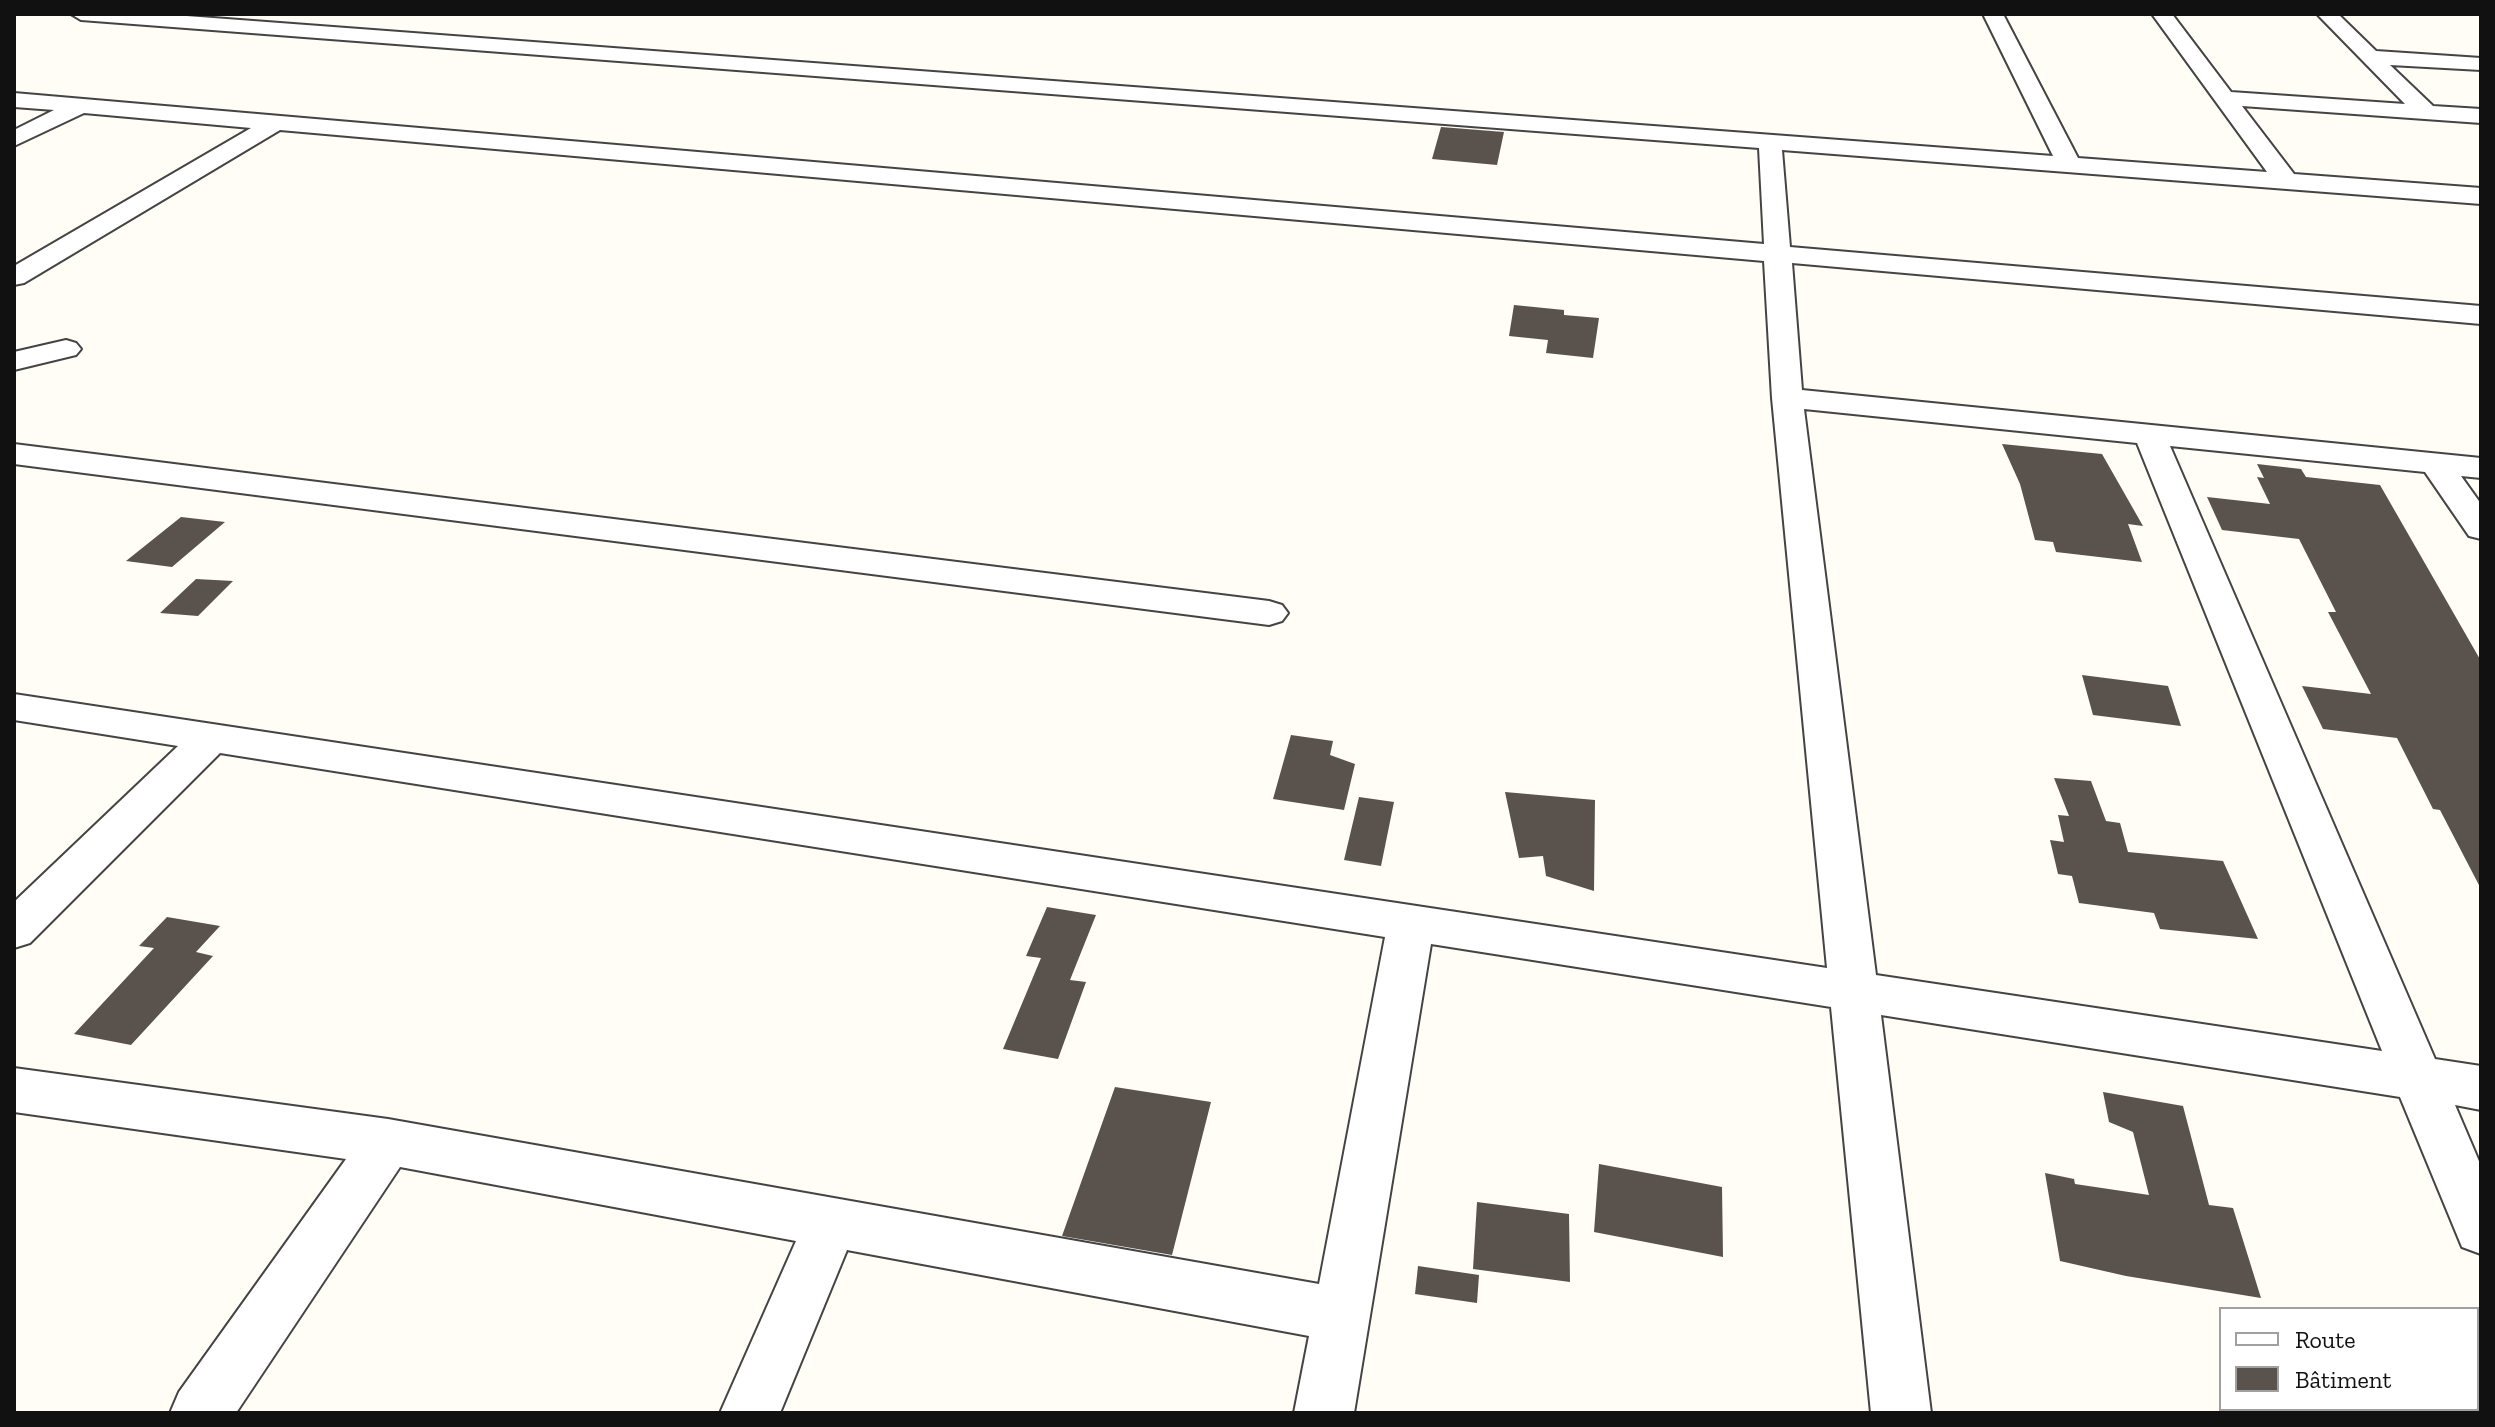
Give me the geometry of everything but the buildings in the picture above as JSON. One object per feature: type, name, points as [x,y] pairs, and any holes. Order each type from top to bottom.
[{"type":"street","points":[[81,14],[2481,196]]},
{"type":"street","points":[[1993,14],[2069,165]]},
{"type":"street","points":[[2162,14],[2287,182]]},
{"type":"street","points":[[2327,14],[2426,112]]},
{"type":"street","points":[[2371,57],[2481,64]]},
{"type":"street","points":[[2225,98],[2481,116]]},
{"type":"street","points":[[14,100],[2481,315]]},
{"type":"street","points":[[14,139],[80,106]]},
{"type":"street","points":[[14,277],[275,123]]},
{"type":"street","points":[[1770,142],[1787,398],[1901,1413]]},
{"type":"street","points":[[14,361],[66,349]]},
{"type":"street","points":[[1787,398],[2481,468]]},
{"type":"street","points":[[2149,434],[2415,1078],[2481,1229]]},
{"type":"street","points":[[14,454],[1269,613]]},
{"type":"street","points":[[2435,463],[2481,529]]},
{"type":"street","points":[[14,707],[2481,1088]]},
{"type":"street","points":[[14,930],[212,737]]},
{"type":"street","points":[[1324,1413],[1411,923]]},
{"type":"street","points":[[14,1090],[388,1142],[1341,1315]]},
{"type":"street","points":[[200,1413],[388,1142]]},
{"type":"street","points":[[750,1413],[831,1223]]}]
